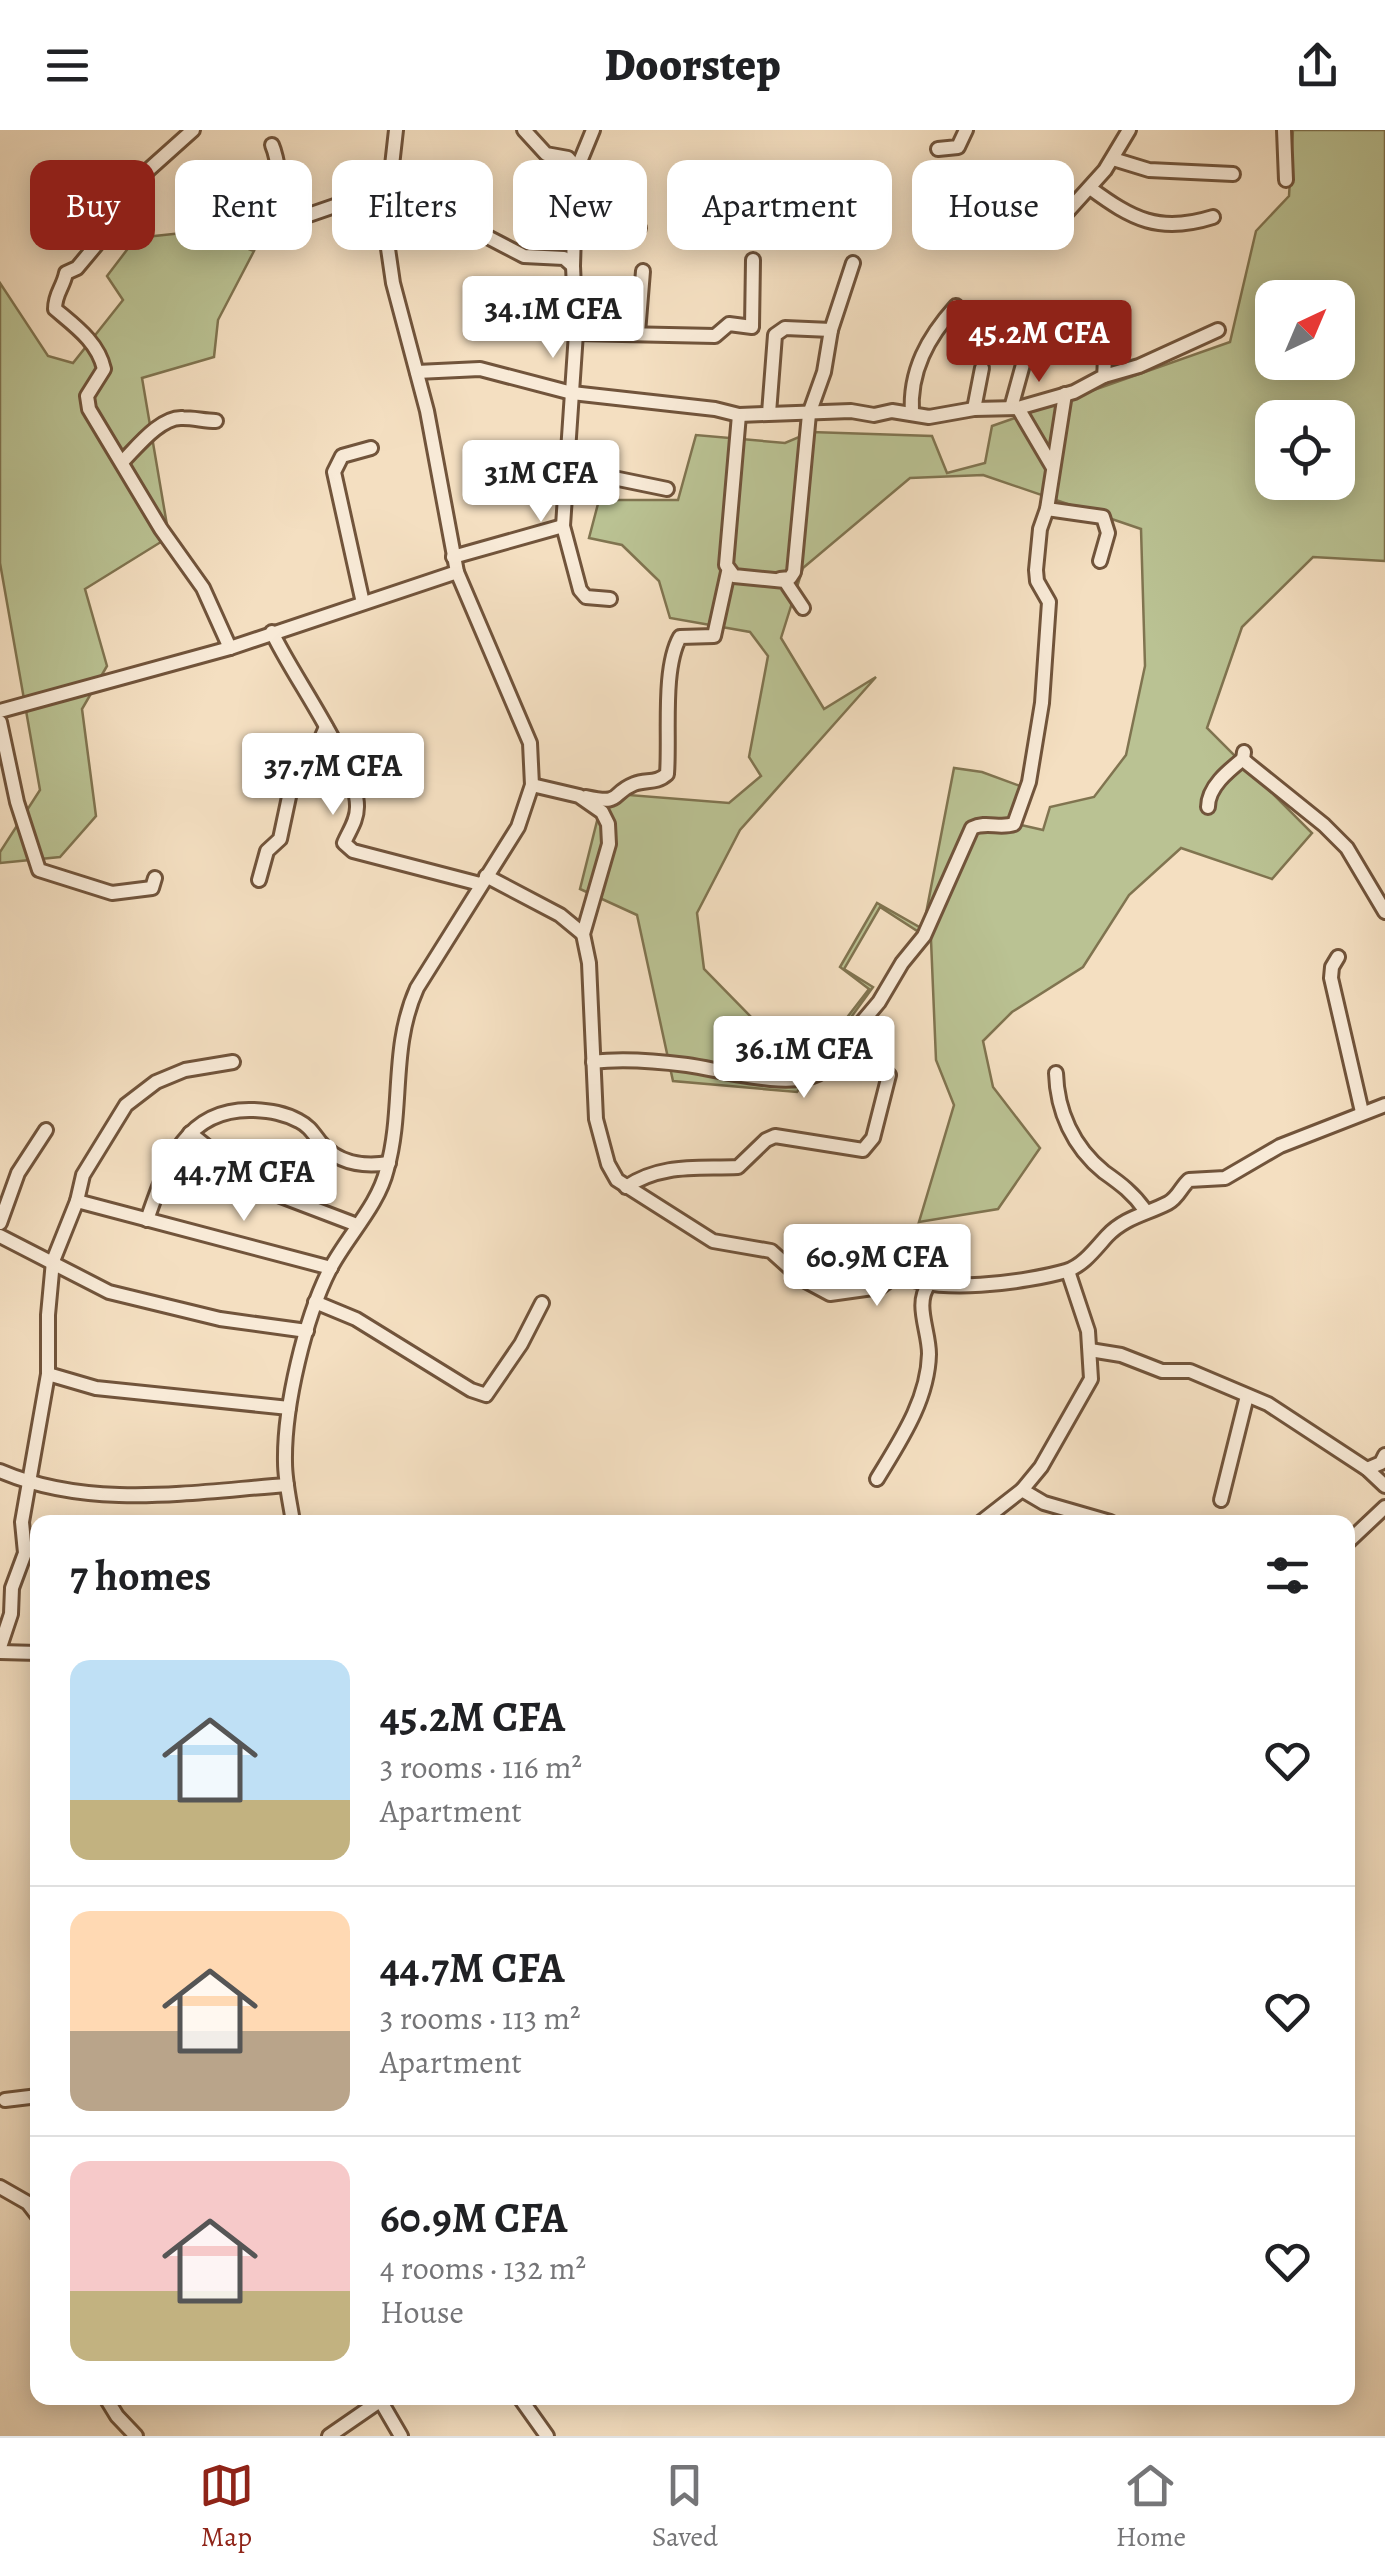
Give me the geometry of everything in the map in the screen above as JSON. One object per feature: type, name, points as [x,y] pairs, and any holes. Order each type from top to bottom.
[{"type":"street","points":[[193,130],[145,173],[122,214],[77,268],[66,273],[55,296],[55,309],[89,338],[100,354],[104,368],[87,396],[89,409],[161,529],[203,588],[230,648]]},
{"type":"street","points":[[392,160],[396,130]]},
{"type":"street","points":[[524,130],[546,154],[571,160]]},
{"type":"street","points":[[581,160],[594,130]]},
{"type":"street","points":[[938,149],[958,147],[966,130]]},
{"type":"street","points":[[1074,206],[1113,159],[1128,130]]},
{"type":"street","points":[[1284,130],[1286,180]]},
{"type":"street","points":[[272,145],[282,176],[284,206],[294,220],[332,207]]},
{"type":"street","points":[[1113,159],[1149,170],[1233,174]]},
{"type":"street","points":[[1090,188],[1116,208],[1147,223],[1213,217]]},
{"type":"street","points":[[493,240],[524,256],[564,258],[573,266]]},
{"type":"street","points":[[291,1515],[287,1485],[289,1408],[315,1302],[331,1268],[383,1184],[389,1163],[401,1031],[407,1010],[416,988],[518,826],[532,785],[530,743],[457,572],[431,430],[388,250]]},
{"type":"street","points":[[574,250],[576,333],[562,526],[580,590],[586,597],[610,599]]},
{"type":"street","points":[[576,333],[715,336],[729,324],[752,326],[753,260]]},
{"type":"street","points":[[728,572],[740,578],[780,579],[790,578],[794,572],[809,414],[852,263]]},
{"type":"street","points":[[638,333],[643,271]]},
{"type":"street","points":[[912,414],[917,364],[933,333],[956,306]]},
{"type":"street","points":[[1104,376],[1109,326],[1115,320]]},
{"type":"street","points":[[769,413],[774,335],[785,328],[831,330]]},
{"type":"street","points":[[417,372],[480,369],[572,393],[714,409],[739,416],[851,411],[864,415],[892,411],[929,416],[1014,408],[1064,394],[1218,330]]},
{"type":"street","points":[[1027,350],[1014,408],[1052,466]]},
{"type":"street","points":[[974,409],[982,368]]},
{"type":"street","points":[[593,1062],[638,1060],[786,1080],[808,1079],[826,1066],[879,1002],[924,936],[968,832],[978,824],[1014,824],[1029,782],[1046,653],[1049,602],[1036,570],[1064,394]]},
{"type":"street","points":[[532,785],[604,801],[617,798],[634,783],[662,780],[667,774],[675,646],[680,637],[688,634],[714,636],[728,572],[739,416]]},
{"type":"street","points":[[123,461],[147,437],[173,420],[180,417],[216,421]]},
{"type":"street","points":[[363,603],[334,472],[342,456],[372,448]]},
{"type":"street","points":[[566,468],[667,490]]},
{"type":"street","points":[[1047,509],[1103,517],[1108,533],[1100,561]]},
{"type":"street","points":[[454,557],[562,526]]},
{"type":"street","points":[[0,711],[230,648],[457,572]]},
{"type":"street","points":[[780,579],[790,586],[803,608]]},
{"type":"street","points":[[272,632],[326,727],[357,798],[355,821],[344,843],[347,847],[354,852],[483,880],[560,915],[583,934]]},
{"type":"street","points":[[0,722],[39,870],[112,893],[152,888],[154,878]]},
{"type":"street","points":[[259,880],[267,851],[280,839],[293,778],[316,750],[326,727]]},
{"type":"street","points":[[1208,807],[1213,791],[1244,755],[1347,848],[1385,912]]},
{"type":"street","points":[[579,796],[602,812],[608,824],[609,844],[583,934],[589,964],[598,1132],[611,1172],[626,1187],[713,1241],[770,1251],[802,1279],[830,1294],[880,1287],[899,1273],[916,1284],[1010,1284],[1068,1271],[1092,1254],[1109,1234],[1145,1210],[1168,1203],[1188,1180],[1224,1178],[1280,1146],[1385,1104]]},
{"type":"street","points":[[1338,957],[1331,978],[1362,1112]]},
{"type":"street","points":[[30,1653],[0,1650],[12,1588],[25,1553],[22,1522],[48,1374],[53,1261],[83,1175],[126,1105],[156,1082],[185,1070],[234,1062]]},
{"type":"street","points":[[1056,1073],[1058,1104],[1070,1132],[1098,1166],[1129,1189],[1145,1210]]},
{"type":"street","points":[[626,1187],[645,1176],[674,1168],[738,1166],[775,1136],[863,1150],[873,1138],[890,1076]]},
{"type":"street","points":[[147,1220],[163,1174],[190,1133],[220,1113],[276,1111],[306,1125],[330,1152],[356,1164],[389,1163]]},
{"type":"street","points":[[0,1223],[18,1173],[46,1130]]},
{"type":"street","points":[[190,1133],[258,1187],[358,1225]]},
{"type":"street","points":[[77,1201],[331,1268]]},
{"type":"street","points":[[0,1236],[53,1261],[82,1280],[142,1301],[220,1319],[307,1330]]},
{"type":"street","points":[[991,1515],[1022,1490],[1049,1454],[1088,1386],[1092,1373],[1088,1332],[1068,1271]]},
{"type":"street","points":[[876,1479],[912,1417],[927,1372],[929,1334],[921,1300],[929,1284]]},
{"type":"street","points":[[315,1302],[356,1319],[486,1396],[521,1344],[542,1303]]},
{"type":"street","points":[[1090,1350],[1121,1355],[1162,1372],[1190,1372],[1268,1404],[1367,1469],[1385,1486]]},
{"type":"street","points":[[48,1374],[96,1388],[289,1408]]},
{"type":"street","points":[[1222,1500],[1246,1396]]},
{"type":"street","points":[[1367,1469],[1380,1463],[1385,1455]]},
{"type":"street","points":[[0,1472],[31,1485],[122,1496],[287,1485]]},
{"type":"street","points":[[1022,1490],[1044,1503],[1086,1515]]},
{"type":"street","points":[[1355,1535],[1385,1507]]},
{"type":"street","points":[[5,2100],[30,2097]]},
{"type":"street","points":[[0,2186],[30,2206]]},
{"type":"street","points":[[110,2405],[136,2436]]},
{"type":"street","points":[[329,2436],[373,2405]]},
{"type":"street","points":[[385,2405],[401,2436]]},
{"type":"street","points":[[525,2405],[547,2436]]},
{"type":"green space","points":[[1293,130],[1385,130],[1385,561],[1313,557],[1242,627],[1207,728],[1312,833],[1272,879],[1181,848],[1129,895],[1083,967],[1012,1012],[983,1041],[993,1087],[1040,1148],[998,1209],[919,1222],[954,1105],[936,1060],[931,940],[880,907],[844,969],[873,987],[797,1092],[673,1081],[637,915],[580,889],[604,793],[729,803],[761,776],[749,757],[768,656],[750,632],[670,618],[659,581],[622,545],[589,538],[599,500],[678,500],[696,435],[785,443],[811,432],[932,436],[947,473],[985,463],[992,426],[1230,342],[1256,231],[1289,196]],"holes":[[[983,475],[1141,529],[1145,666],[1126,755],[1094,797],[1050,807],[1043,830],[1021,825],[1020,786],[982,772],[954,768],[923,929],[877,903],[840,967],[869,989],[805,1072],[704,969],[697,913],[740,830],[876,677],[824,709],[781,638],[803,568],[910,478]]]},
{"type":"green space","points":[[175,234],[175,250],[254,251],[218,320],[214,357],[142,378],[169,537],[85,589],[107,666],[82,709],[96,816],[60,857],[0,863],[0,852],[40,790],[0,563],[0,283],[48,356],[73,363],[123,300],[107,276],[127,250],[155,250],[155,236]]}]
